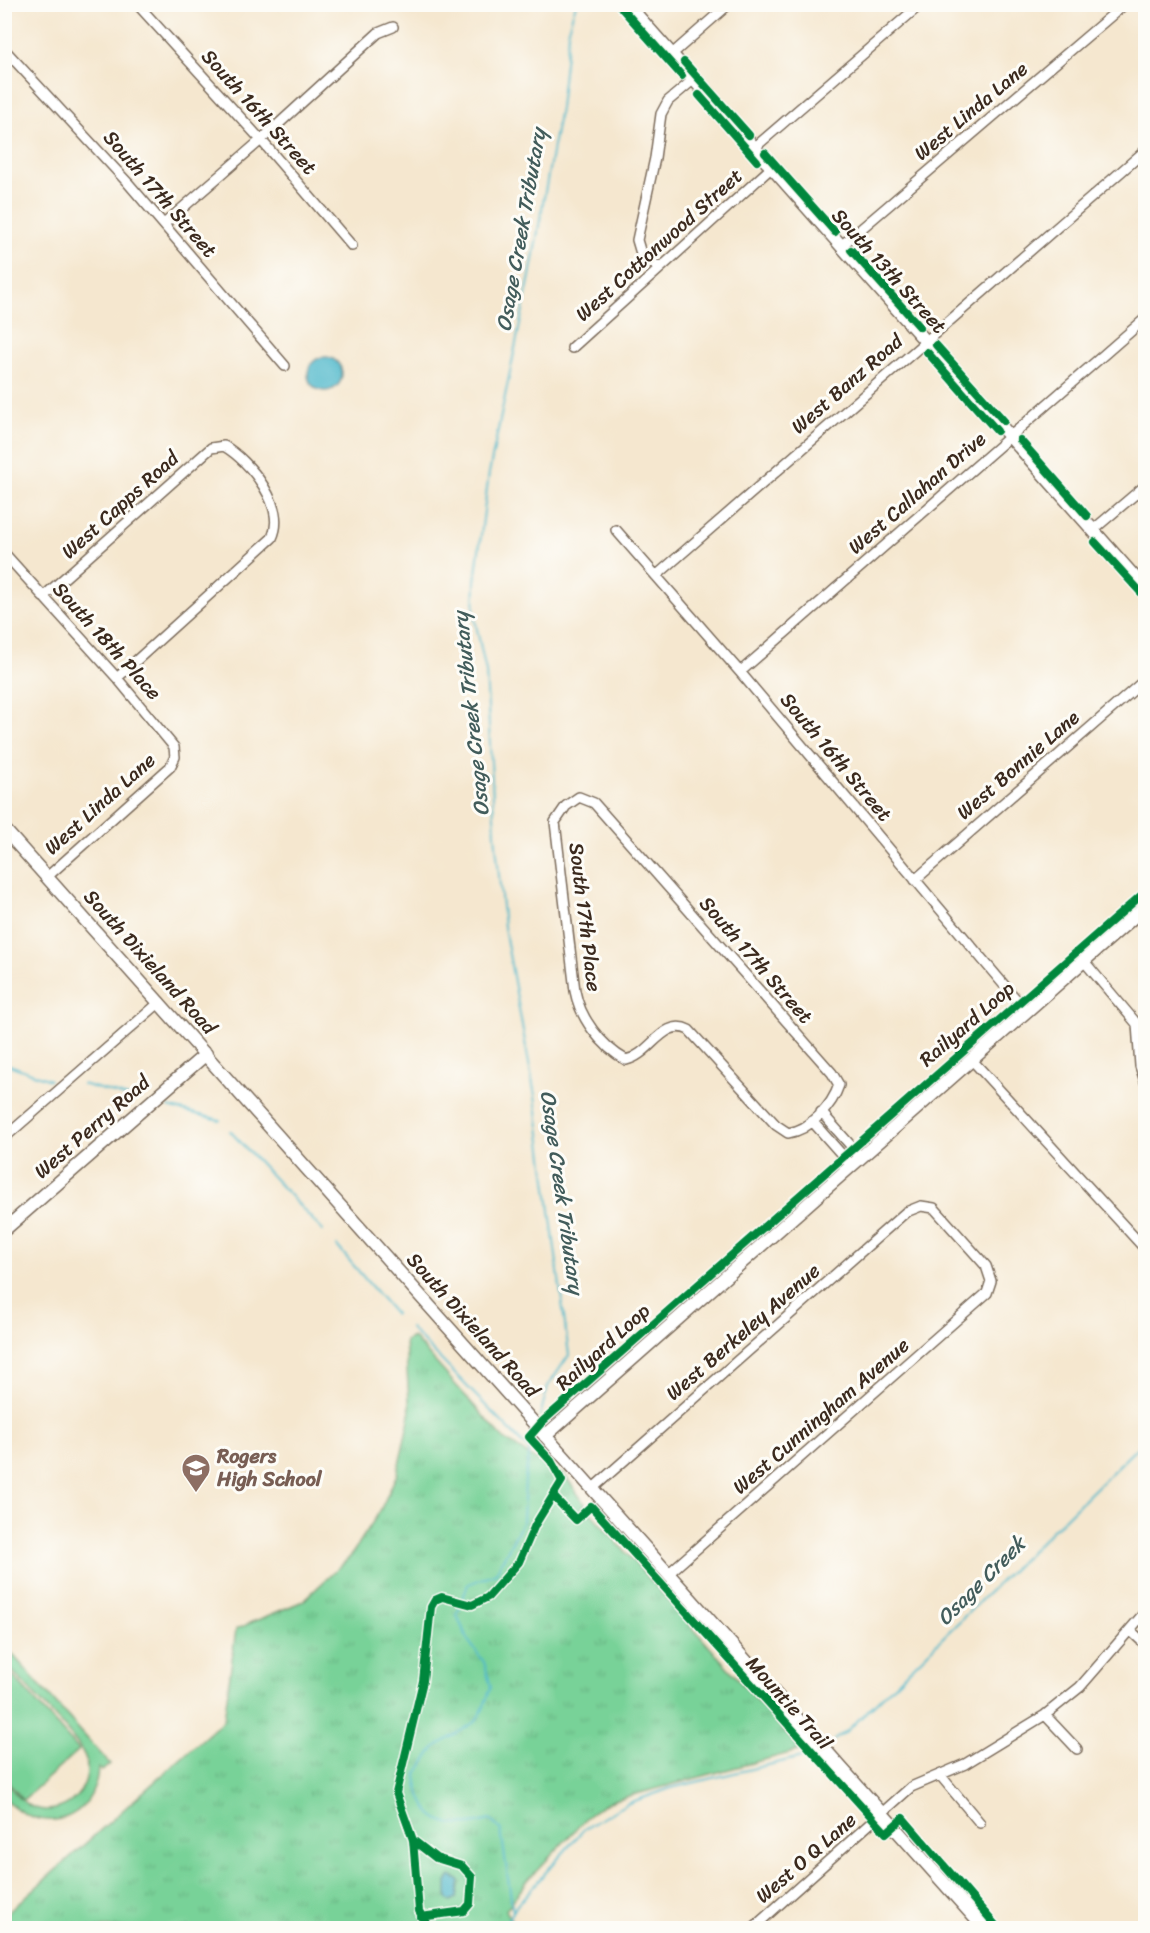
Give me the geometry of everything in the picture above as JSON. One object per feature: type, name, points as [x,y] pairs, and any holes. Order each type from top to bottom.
[{"type":"street","name":"South 16th Street","points":[[137,4],[261,140],[352,246]]},
{"type":"street","name":"South 13th Street","points":[[627,4],[1146,590]]},
{"type":"street","points":[[671,55],[729,4]]},
{"type":"street","name":"West Cottonwood Street","points":[[754,148],[921,4]]},
{"type":"street","name":"West Linda Lane","points":[[841,246],[1125,4]]},
{"type":"street","points":[[164,224],[261,140],[378,33],[393,27]]},
{"type":"street","name":"South 17th Street","points":[[4,49],[164,224],[285,366]]},
{"type":"street","points":[[659,267],[642,257],[637,240],[655,158],[661,114],[668,101],[693,80]]},
{"type":"street","name":"West Banz Road","points":[[656,576],[1146,150]]},
{"type":"street","name":"West Cottonwood Street","points":[[572,348],[771,168]]},
{"type":"street","name":"West Callahan Drive","points":[[740,672],[1146,318]]},
{"type":"street","name":"West Capps Road","points":[[43,597],[211,448],[224,446],[240,460],[270,495],[276,516],[276,530],[267,545],[117,678]]},
{"type":"street","points":[[1093,530],[1146,485]]},
{"type":"street","name":"South 16th Street","points":[[616,530],[740,672],[1026,1011]]},
{"type":"street","name":"South 18th Place","points":[[5,554],[171,740],[175,757]]},
{"type":"street","name":"West Bonnie Lane","points":[[915,880],[1146,678]]},
{"type":"street","name":"West Linda Lane","points":[[47,877],[170,767],[175,757]]},
{"type":"street","name":"South 17th Street","points":[[579,797],[594,803],[832,1073],[839,1085],[834,1101],[821,1113]]},
{"type":"street","name":"South 17th Place","points":[[579,797],[566,806],[555,822],[575,991],[578,1006],[587,1023],[616,1055],[626,1060],[634,1059],[670,1027],[679,1025],[689,1030],[776,1125],[788,1133],[800,1131],[821,1113]]},
{"type":"street","name":"South Dixieland Road","points":[[4,829],[984,1929]]},
{"type":"street","points":[[544,1436],[1146,906]]},
{"type":"street","points":[[1083,960],[1137,1024],[1140,1066],[1146,1084]]},
{"type":"street","points":[[4,1138],[160,1002]]},
{"type":"street","name":"West Perry Road","points":[[4,1230],[206,1054]]},
{"type":"street","points":[[971,1059],[1146,1250]]},
{"type":"street","points":[[821,1113],[856,1160]]},
{"type":"street","points":[[812,1121],[856,1160]]},
{"type":"street","name":"West Cunningham Avenue","points":[[668,1574],[987,1293],[991,1281],[986,1266],[934,1208],[921,1206]]},
{"type":"street","name":"West Berkeley Avenue","points":[[592,1489],[906,1212],[921,1206]]},
{"type":"street","name":"West O Q Lane","points":[[753,1929],[911,1787],[965,1764],[1045,1715],[1080,1687],[1146,1611]]},
{"type":"street","points":[[1131,1630],[1146,1645]]},
{"type":"street","points":[[1045,1715],[1077,1749]]},
{"type":"street","points":[[940,1774],[980,1823]]},
{"type":"green space","points":[[413,1337],[503,1438],[554,1472],[564,1474],[591,1513],[801,1750],[614,1800],[594,1810],[528,1880],[506,1910],[516,1928],[5,1928],[4,1916],[224,1720],[236,1629],[303,1601],[350,1557],[380,1511],[397,1474],[410,1415],[405,1341]]},
{"type":"green space","points":[[5,1646],[110,1764],[102,1771],[98,1768],[95,1787],[87,1801],[76,1812],[63,1818],[49,1820],[33,1818],[5,1798],[5,1781],[26,1804],[46,1810],[57,1808],[75,1798],[82,1789],[87,1768],[85,1757],[72,1736],[5,1663]]},
{"type":"green space","points":[[4,1666],[79,1750],[23,1800],[5,1778]]},
{"type":"water","points":[[325,357],[337,362],[342,374],[337,386],[325,391],[313,386],[308,374],[313,362]]},
{"type":"water","points":[[451,1876],[460,1881],[457,1898],[451,1901],[447,1899],[447,1881]]},
{"type":"waterway","name":"Osage Creek Tributary","points":[[540,1416],[548,1386],[569,1355],[535,1096],[504,927],[495,834],[486,672],[474,615],[475,581],[489,473],[530,276],[560,108],[569,26],[576,4]]},
{"type":"waterway","points":[[4,1063],[50,1080]]},
{"type":"waterway","points":[[82,1084],[135,1099]]},
{"type":"waterway","points":[[168,1107],[220,1120]]},
{"type":"waterway","points":[[230,1131],[323,1231]]},
{"type":"waterway","points":[[337,1246],[395,1314]]},
{"type":"waterway","name":"Osage Creek Tributary","points":[[410,1328],[530,1451],[525,1478],[523,1521],[496,1573],[468,1584],[457,1615],[467,1639],[484,1662],[491,1687],[483,1709],[475,1722],[434,1748],[416,1775],[424,1804],[439,1820],[461,1825],[490,1820],[501,1830],[513,1912]]},
{"type":"waterway","name":"Osage Creek","points":[[834,1740],[847,1731],[1146,1439]]},
{"type":"waterway","name":"Osage Creek","points":[[504,1928],[517,1905],[584,1829],[626,1804],[671,1788],[806,1756]]},
{"type":"cycle path","points":[[618,4],[682,76]]},
{"type":"cycle path","points":[[684,62],[749,135]]},
{"type":"cycle path","points":[[699,95],[757,161]]},
{"type":"cycle path","points":[[765,153],[835,232]]},
{"type":"cycle path","points":[[851,250],[920,327]]},
{"type":"cycle path","points":[[936,345],[1004,421]]},
{"type":"cycle path","points":[[927,352],[997,431]]},
{"type":"cycle path","points":[[1020,440],[1087,516]]},
{"type":"cycle path","points":[[1095,542],[1146,598]]},
{"type":"cycle path","name":"Railyard Loop","points":[[429,1928],[419,1911],[413,1840],[396,1793],[423,1681],[431,1607],[435,1600],[442,1597],[472,1605],[488,1597],[519,1562],[535,1525],[562,1481],[551,1461],[529,1437],[543,1421],[1146,891]]},
{"type":"cycle path","name":"Mountie Trail","points":[[554,1497],[576,1520],[591,1506],[886,1833],[903,1818],[998,1928]]},
{"type":"cycle path","points":[[413,1840],[436,1858],[462,1866],[472,1877],[470,1904],[464,1911],[421,1917]]},
{"type":"place","name":"Rogers High School","points":[[196,1494]]}]
